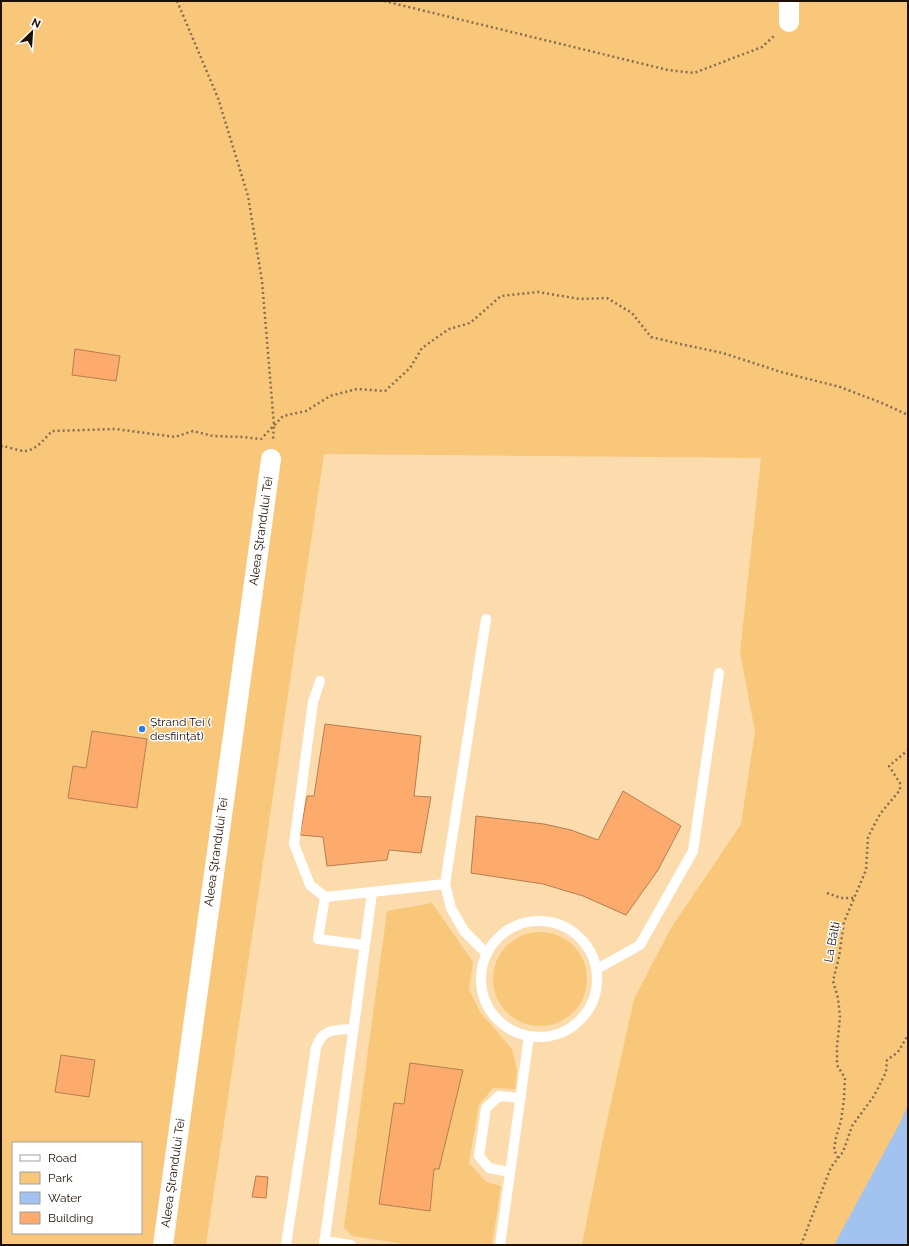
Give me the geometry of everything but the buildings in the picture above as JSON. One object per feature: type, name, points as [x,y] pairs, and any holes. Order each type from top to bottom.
[{"type":"street","points":[[789,1],[789,22]]},
{"type":"street","name":"Aleea Ștrandului Tei","points":[[163,1245],[271,459]]},
{"type":"lane","points":[[486,619],[445,884],[451,908],[461,926],[486,954]]},
{"type":"lane","points":[[597,969],[640,944],[693,851],[719,673]]},
{"type":"lane","points":[[320,681],[313,702],[294,844],[310,885],[326,897],[445,884]]},
{"type":"lane","points":[[351,1245],[324,1243],[372,893]]},
{"type":"lane","points":[[326,897],[318,939],[364,945]]},
{"type":"lane","points":[[529,921],[547,921],[565,926],[580,937],[591,952],[597,969],[597,987],[592,1005],[581,1020],[565,1031],[548,1036],[529,1036],[512,1030],[498,1019],[488,1005],[482,988],[482,971],[486,954],[497,939],[512,928],[529,921]]},
{"type":"lane","points":[[286,1245],[318,1040],[323,1034],[332,1030],[353,1029]]},
{"type":"lane","points":[[500,1245],[529,1036]]},
{"type":"lane","points":[[510,1172],[489,1168],[479,1156],[486,1108],[498,1096],[521,1098]]},
{"type":"path","points":[[177,1],[218,98],[248,196],[262,281],[274,425],[271,459]]},
{"type":"path","points":[[384,1],[668,70],[694,73],[762,47],[789,22]]},
{"type":"path","points":[[1,447],[10,447],[24,451],[36,447],[52,431],[80,430],[116,429],[175,437],[193,431],[213,436],[261,439],[284,416],[306,410],[330,396],[357,389],[385,391],[410,368],[422,348],[448,329],[470,323],[501,296],[538,292],[580,299],[607,298],[632,313],[651,337],[723,353],[781,372],[840,387],[908,415]]},
{"type":"path","name":"La Bălți","points":[[838,1158],[834,1150],[843,1106],[845,1078],[837,1065],[840,1017],[838,998],[833,981],[839,957],[844,922],[866,870],[868,837],[880,814],[900,790],[900,783],[889,766],[908,750]]},
{"type":"path","points":[[827,894],[841,898],[855,898]]},
{"type":"path","points":[[801,1245],[831,1167],[843,1152],[852,1126],[874,1096],[886,1072],[887,1060],[898,1052],[908,1035]]},
{"type":"green space","points":[[1,1],[908,1],[908,1245],[582,1245],[602,1143],[634,999],[671,928],[741,824],[755,732],[740,652],[761,458],[324,454],[206,1245],[1,1245]]},
{"type":"green space","points":[[432,903],[473,962],[469,989],[480,1012],[512,1049],[517,1070],[515,1089],[493,1088],[479,1105],[469,1163],[486,1182],[501,1186],[492,1245],[411,1245],[352,1236],[344,1227],[387,911]]},
{"type":"green space","points":[[540,932],[558,935],[573,946],[584,961],[587,979],[584,997],[573,1012],[558,1023],[540,1026],[522,1023],[507,1012],[496,997],[493,979],[496,961],[507,946],[522,935]]},
{"type":"water","points":[[908,1105],[908,1245],[834,1245],[900,1123]]},
{"type":"place","name":"Ștrand Tei ( desființat)","points":[[142,729]]}]
